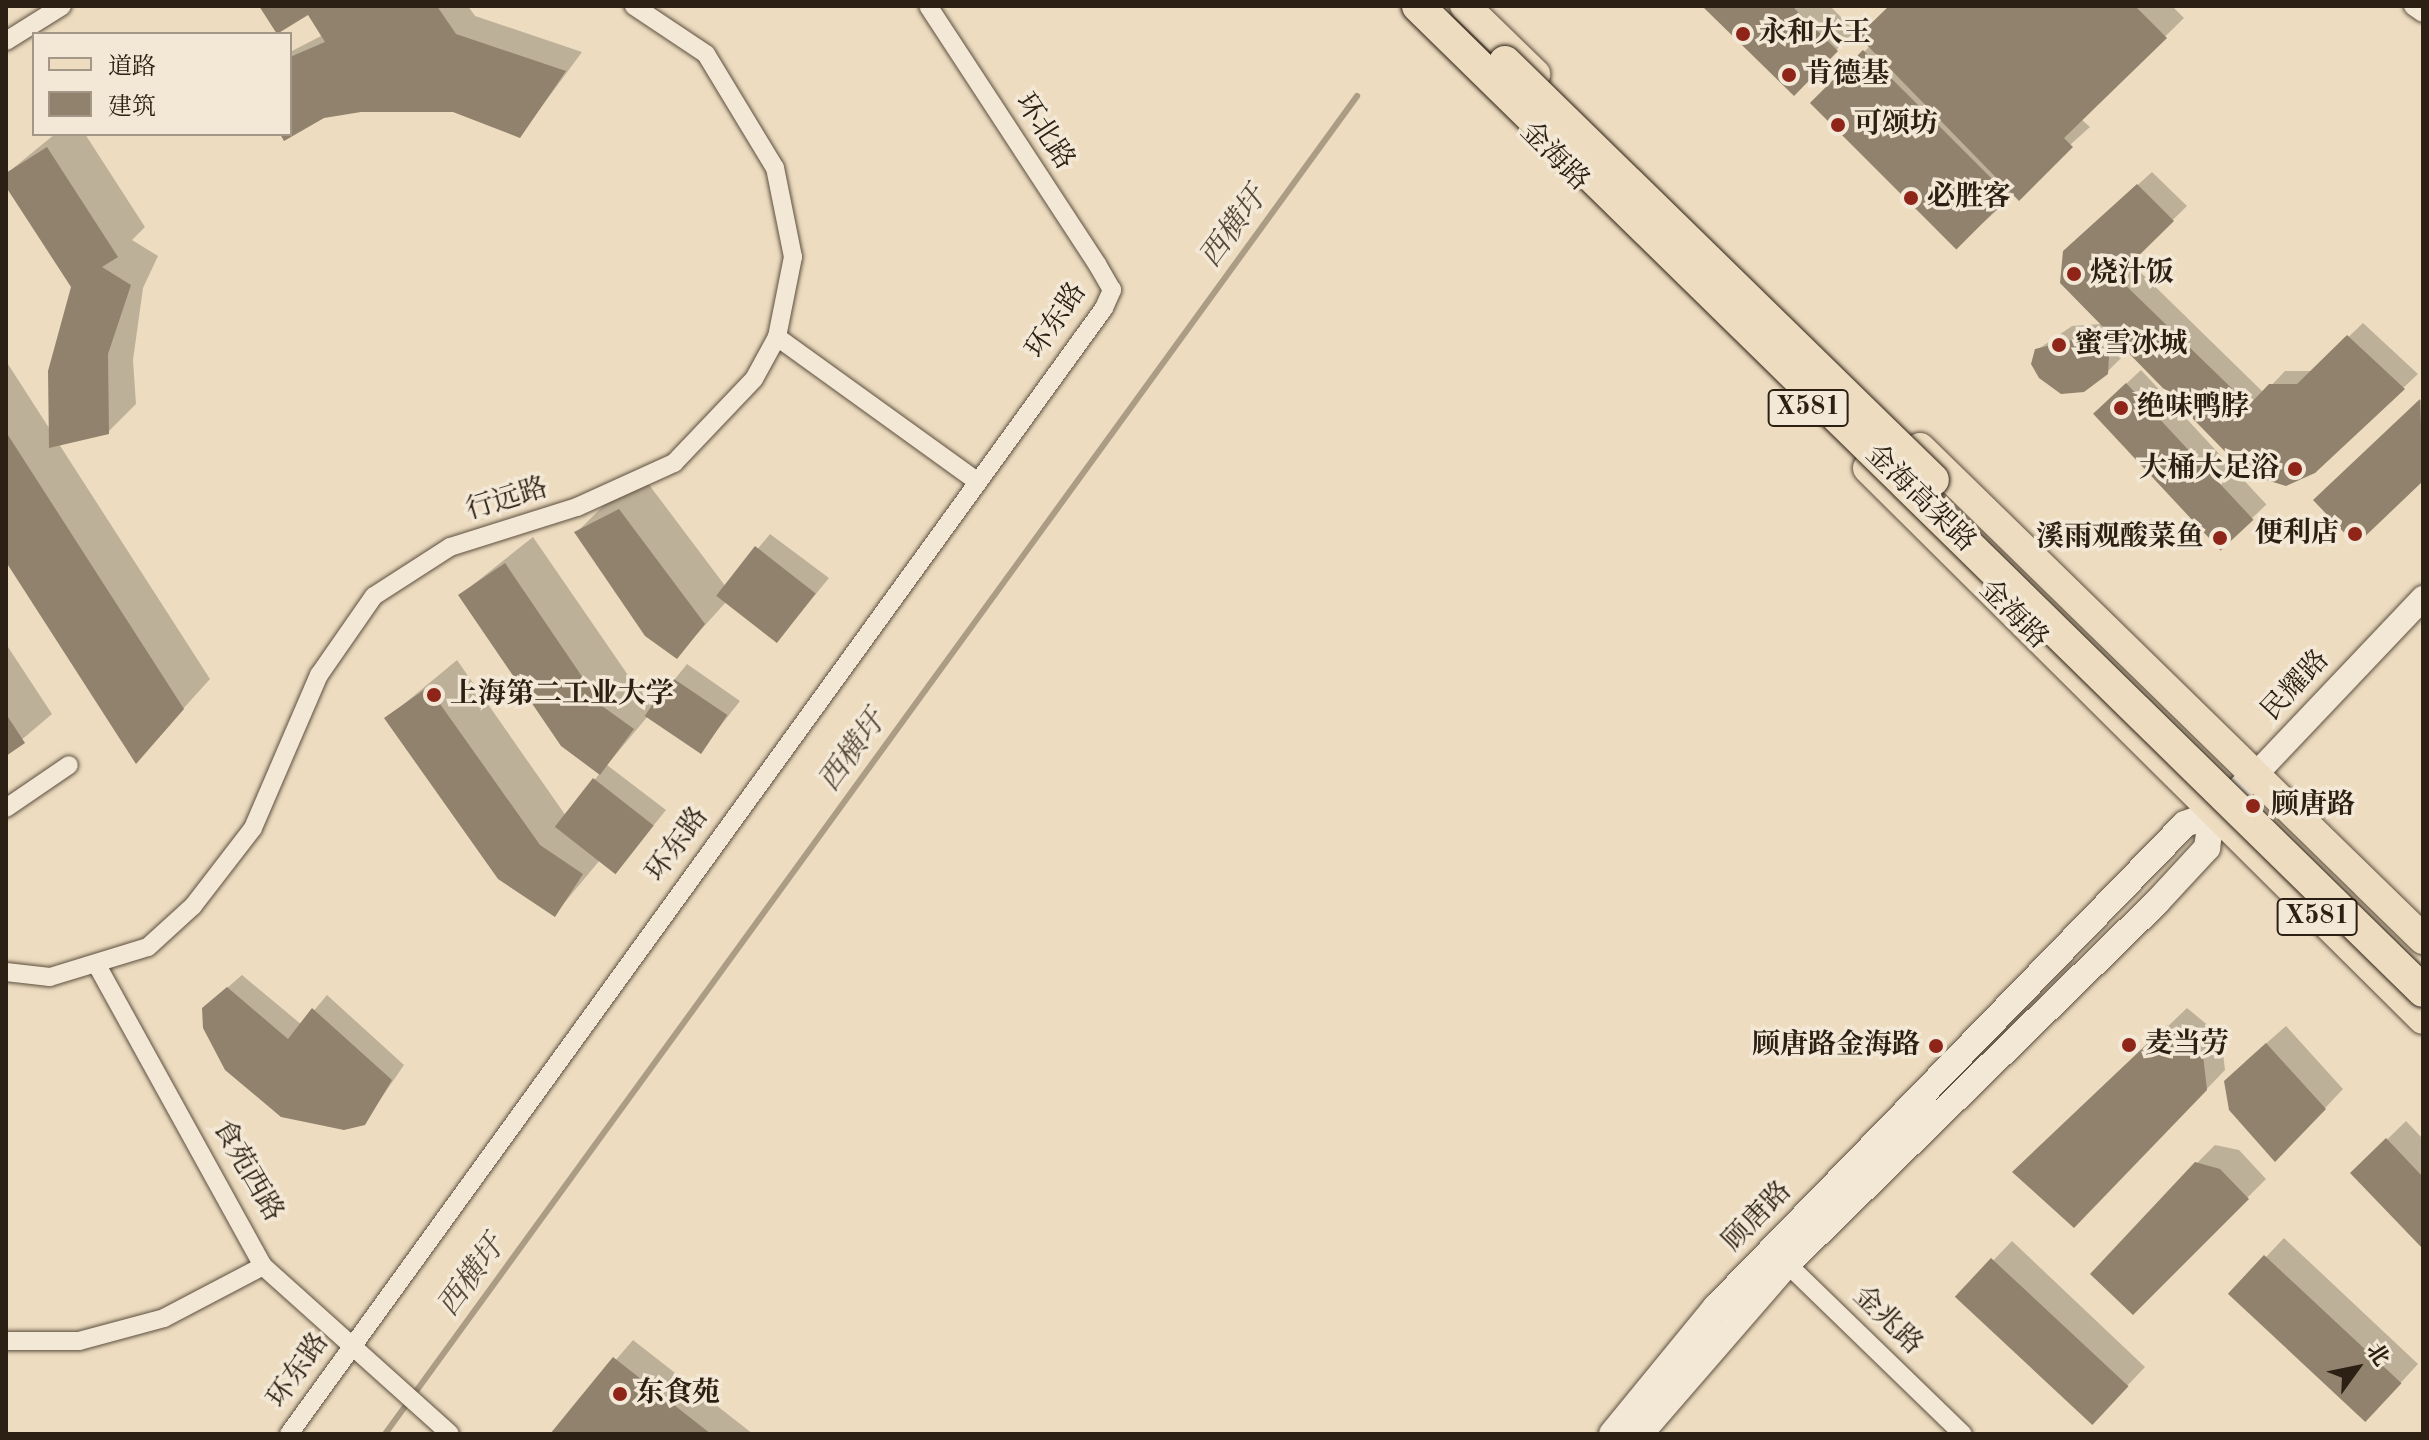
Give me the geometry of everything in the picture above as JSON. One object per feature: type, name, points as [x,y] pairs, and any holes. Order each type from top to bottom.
[{"type":"highway","name":"金海高架路","points":[[1418,6],[2423,991]]},
{"type":"highway","name":"金海高架路","points":[[1448,6],[2423,967]]},
{"type":"main road","name":"金海路","points":[[1400,6],[2212,814],[2423,1019]]},
{"type":"main road","name":"金海路","points":[[1465,6],[2423,939]]},
{"type":"main road","name":"民耀路","points":[[2212,814],[2256,774]]},
{"type":"main road","name":"顾唐路","points":[[1612,1434],[2185,824],[2212,814]]},
{"type":"main road","name":"顾唐路","points":[[1640,1434],[1779,1256]]},
{"type":"street","points":[[6,41],[62,6]]},
{"type":"street","name":"行远路","points":[[6,972],[50,977],[98,967],[148,947],[224,868],[253,828],[319,675],[374,596],[450,547],[577,507],[674,463],[754,379],[777,337],[793,257],[775,168],[706,54],[634,6]]},
{"type":"street","name":"环北路","points":[[928,6],[1112,290]]},
{"type":"street","points":[[2413,6],[2423,13]]},
{"type":"street","name":"环东路","points":[[289,1434],[1112,290]]},
{"type":"street","points":[[777,337],[977,481]]},
{"type":"street","name":"民耀路","points":[[2256,774],[2423,598]]},
{"type":"street","points":[[6,808],[69,765]]},
{"type":"street","name":"食苑西路","points":[[98,967],[263,1266],[450,1434]]},
{"type":"street","name":"金兆路","points":[[1779,1256],[1963,1434]]},
{"type":"street","points":[[6,1341],[79,1341],[164,1318],[263,1266]]},
{"type":"building","points":[[259,6],[437,6],[456,34],[566,71],[520,138],[453,112],[361,112],[324,118],[284,141],[281,136],[292,136],[292,56],[325,42],[308,15],[276,32]]},
{"type":"building","points":[[1702,6],[1792,6],[1838,51],[1794,96]]},
{"type":"building","points":[[1889,6],[2135,6],[2167,38],[2064,138],[2073,147],[2019,201],[1858,36]]},
{"type":"building","points":[[1863,50],[2009,196],[1956,249],[1810,103]]},
{"type":"building","points":[[47,147],[118,257],[102,267],[131,285],[108,354],[109,434],[49,448],[48,371],[71,287],[6,187],[6,173]]},
{"type":"building","points":[[2137,184],[2174,221],[2117,277],[2249,405],[2269,384],[2297,384],[2347,335],[2405,389],[2315,473],[2286,486],[2247,474],[2060,283],[2063,251]]},
{"type":"building","points":[[2084,337],[2109,357],[2108,374],[2084,392],[2061,394],[2039,378],[2031,364],[2035,349]]},
{"type":"building","points":[[2126,383],[2254,520],[2221,550],[2093,414]]},
{"type":"building","points":[[2420,399],[2423,481],[2356,545],[2313,500]]},
{"type":"building","points":[[6,432],[184,709],[136,764],[6,562]]},
{"type":"building","points":[[619,509],[705,624],[677,659],[645,636],[574,532]]},
{"type":"building","points":[[755,546],[816,593],[777,643],[716,596]]},
{"type":"building","points":[[505,563],[602,706],[634,729],[600,775],[561,746],[458,595]]},
{"type":"building","points":[[671,677],[727,715],[701,754],[645,716]]},
{"type":"building","points":[[428,687],[540,845],[583,874],[555,917],[498,879],[384,718]]},
{"type":"building","points":[[6,714],[25,743],[6,756]]},
{"type":"building","points":[[593,778],[654,825],[616,874],[555,827]]},
{"type":"building","points":[[227,987],[288,1039],[312,1008],[392,1080],[365,1125],[344,1130],[281,1117],[225,1070],[203,1028],[202,1008]]},
{"type":"building","points":[[2167,1025],[2203,1055],[2207,1090],[2074,1228],[2012,1172]]},
{"type":"building","points":[[2266,1043],[2326,1109],[2275,1162],[2229,1110],[2224,1081]]},
{"type":"building","points":[[2386,1138],[2423,1177],[2423,1249],[2350,1173]]},
{"type":"building","points":[[2195,1162],[2220,1169],[2249,1199],[2133,1315],[2090,1274]]},
{"type":"building","points":[[2264,1255],[2401,1383],[2365,1422],[2228,1294]]},
{"type":"building","points":[[1991,1258],[2128,1386],[2092,1425],[1955,1297]]},
{"type":"building","name":"东食苑","points":[[613,1357],[711,1434],[550,1434]]},
{"type":"waterway","name":"西横圩","points":[[385,1434],[1357,96]]},
{"type":"place","name":"永和大王","points":[[1743,34]]},
{"type":"place","name":"肯德基","points":[[1789,75]]},
{"type":"place","name":"可颂坊","points":[[1838,125]]},
{"type":"place","name":"必胜客","points":[[1911,198]]},
{"type":"place","name":"烧汁饭","points":[[2074,274]]},
{"type":"place","name":"蜜雪冰城","points":[[2059,345]]},
{"type":"place","name":"绝味鸭脖","points":[[2121,408]]},
{"type":"place","name":"大桶大足浴","points":[[2295,469]]},
{"type":"place","name":"便利店","points":[[2355,534]]},
{"type":"place","name":"溪雨观酸菜鱼","points":[[2220,538]]},
{"type":"place","name":"上海第二工业大学","points":[[434,695]]},
{"type":"place","name":"顾唐路","points":[[2253,806]]},
{"type":"place","name":"麦当劳","points":[[2129,1045]]},
{"type":"place","name":"顾唐路金海路","points":[[1936,1046]]},
{"type":"place","name":"东食苑","points":[[620,1394]]}]
